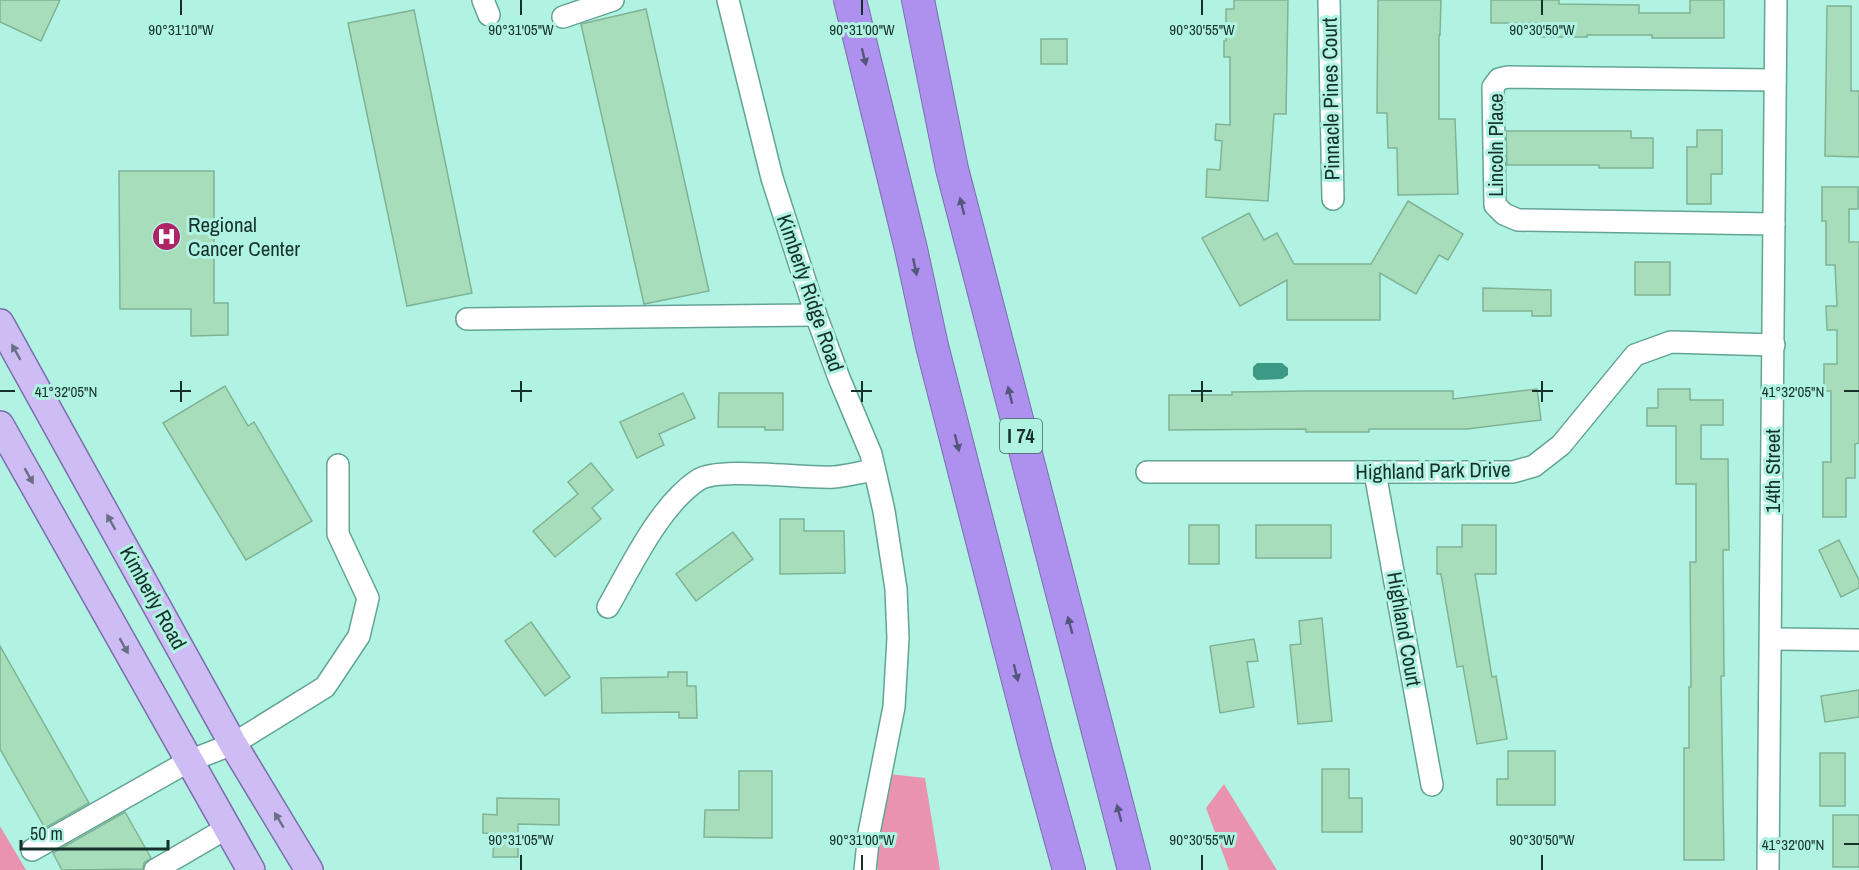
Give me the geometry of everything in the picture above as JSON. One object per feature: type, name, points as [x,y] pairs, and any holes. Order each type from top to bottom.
[{"type":"highway","points":[[850,0],[911,249],[932,346],[1069,870]]},
{"type":"highway","name":"I 74","points":[[918,0],[952,169],[1134,870]]},
{"type":"main road","name":"Kimberly Road","points":[[0,323],[233,744],[309,870]]},
{"type":"main road","points":[[0,425],[251,870]]},
{"type":"street","points":[[562,17],[613,0]]},
{"type":"street","name":"Kimberly Ridge Road","points":[[728,0],[772,178],[816,315],[871,454],[884,512],[896,589],[897,638],[894,707],[869,833],[865,870]]},
{"type":"street","name":"Pinnacle Pines Court","points":[[1329,0],[1334,199]]},
{"type":"street","name":"14th Street","points":[[1768,870],[1776,0]]},
{"type":"street","name":"Lincoln Place","points":[[1774,224],[1518,220],[1504,214],[1495,205],[1493,87],[1499,79],[1508,77],[1775,80]]},
{"type":"street","points":[[467,319],[816,315]]},
{"type":"street","name":"Highland Park Drive","points":[[1148,472],[1513,472],[1534,466],[1561,445],[1635,355],[1671,342],[1774,345]]},
{"type":"street","points":[[32,850],[189,761],[233,744],[325,687],[359,636],[368,598],[338,534],[338,465]]},
{"type":"street","points":[[608,607],[655,526],[678,498],[699,479],[719,474],[834,477],[874,470]]},
{"type":"street","name":"Highland Court","points":[[1375,473],[1432,785]]},
{"type":"street","points":[[1771,639],[1859,640]]},
{"type":"street","points":[[155,870],[227,828]]},
{"type":"shaded area","points":[[1257,363],[1282,363],[1288,368],[1288,375],[1282,379],[1257,380],[1253,376],[1253,367]]},
{"type":"shaded area","points":[[889,774],[925,778],[940,870],[878,870],[876,858]]},
{"type":"shaded area","points":[[1224,784],[1277,870],[1229,870],[1206,808]]},
{"type":"shaded area","points":[[0,826],[26,870],[0,870]]},
{"type":"building","points":[[0,0],[60,0],[41,41],[0,22]]},
{"type":"building","points":[[1234,0],[1288,0],[1286,114],[1274,114],[1268,201],[1206,197],[1207,169],[1220,170],[1222,141],[1215,140],[1216,124],[1230,125],[1230,57],[1224,57],[1224,41],[1226,41],[1226,9],[1234,9]]},
{"type":"building","points":[[1378,0],[1441,0],[1439,119],[1455,119],[1458,194],[1398,195],[1397,148],[1388,148],[1387,113],[1377,113]]},
{"type":"building","points":[[1491,0],[1559,0],[1559,4],[1639,5],[1639,13],[1690,13],[1690,0],[1724,0],[1724,38],[1652,38],[1652,35],[1541,37],[1541,23],[1491,23]]},
{"type":"building","points":[[1827,6],[1851,6],[1851,91],[1859,91],[1859,157],[1825,156]]},
{"type":"building","points":[[646,9],[709,291],[644,304],[581,24]]},
{"type":"building","points":[[414,10],[472,293],[407,306],[348,23]]},
{"type":"building","points":[[1041,39],[1067,39],[1067,64],[1041,64]]},
{"type":"building","points":[[1697,130],[1722,130],[1722,174],[1711,174],[1711,204],[1687,204],[1687,147],[1697,147]]},
{"type":"building","points":[[1506,131],[1631,131],[1631,138],[1653,138],[1653,168],[1599,168],[1599,165],[1507,165]]},
{"type":"building","name":"Regional Cancer Center","points":[[119,171],[214,171],[214,303],[228,303],[228,335],[191,336],[191,309],[120,309]]},
{"type":"building","points":[[1822,187],[1858,187],[1858,209],[1849,209],[1849,242],[1859,242],[1859,443],[1855,444],[1855,478],[1846,478],[1846,517],[1823,517],[1823,462],[1831,462],[1831,391],[1824,391],[1824,364],[1837,364],[1837,330],[1827,330],[1826,306],[1837,306],[1835,265],[1826,265],[1826,221],[1822,221]]},
{"type":"building","points":[[1408,201],[1463,234],[1448,260],[1439,255],[1416,294],[1380,273],[1380,320],[1287,320],[1287,280],[1240,306],[1202,238],[1249,213],[1264,240],[1277,233],[1294,264],[1371,264]]},
{"type":"building","points":[[1635,262],[1670,262],[1670,295],[1635,295]]},
{"type":"building","points":[[1483,288],[1551,290],[1551,316],[1532,316],[1532,311],[1483,311]]},
{"type":"building","points":[[225,386],[248,426],[254,422],[312,521],[246,560],[163,423]]},
{"type":"building","points":[[1537,389],[1541,420],[1467,429],[1369,429],[1369,432],[1306,432],[1306,429],[1169,430],[1169,395],[1232,395],[1232,392],[1453,391],[1453,399]]},
{"type":"building","points":[[1658,389],[1690,389],[1690,400],[1723,400],[1723,425],[1701,425],[1701,459],[1728,459],[1729,550],[1723,550],[1724,676],[1721,676],[1724,860],[1684,860],[1684,748],[1689,748],[1690,562],[1696,562],[1696,484],[1676,484],[1676,426],[1647,426],[1647,408],[1658,408]]},
{"type":"building","points":[[683,393],[695,418],[659,434],[664,445],[637,458],[620,422]]},
{"type":"building","points":[[719,393],[783,393],[783,430],[765,430],[765,427],[718,427]]},
{"type":"building","points":[[591,463],[613,490],[592,508],[601,519],[555,557],[533,531],[578,494],[568,482]]},
{"type":"building","points":[[780,519],[804,519],[804,531],[844,531],[845,573],[780,574]]},
{"type":"building","points":[[1189,525],[1219,525],[1219,564],[1189,564]]},
{"type":"building","points":[[1256,525],[1331,525],[1331,558],[1256,558]]},
{"type":"building","points":[[1462,525],[1496,525],[1496,574],[1475,574],[1492,677],[1496,676],[1507,739],[1477,744],[1463,666],[1457,667],[1441,574],[1437,574],[1437,547],[1462,547]]},
{"type":"building","points":[[733,532],[753,559],[696,601],[676,574]]},
{"type":"building","points":[[1839,540],[1859,580],[1859,588],[1841,597],[1819,550]]},
{"type":"building","points":[[1322,618],[1332,721],[1298,724],[1290,645],[1301,644],[1299,621]]},
{"type":"building","points":[[531,622],[570,677],[545,696],[505,641]]},
{"type":"building","points":[[1254,639],[1258,661],[1247,662],[1254,707],[1220,713],[1210,646]]},
{"type":"building","points":[[0,646],[89,803],[45,828],[0,749]]},
{"type":"building","points":[[668,672],[687,672],[687,686],[696,686],[697,718],[679,718],[679,712],[602,713],[601,678],[668,677]]},
{"type":"building","points":[[1859,690],[1859,717],[1825,722],[1821,696]]},
{"type":"building","points":[[1508,751],[1555,751],[1555,805],[1497,805],[1497,779],[1508,779]]},
{"type":"building","points":[[1820,753],[1845,753],[1845,806],[1820,806]]},
{"type":"building","points":[[1322,769],[1349,769],[1349,798],[1362,798],[1362,832],[1322,832]]},
{"type":"building","points":[[739,771],[772,771],[772,838],[704,837],[705,810],[739,810]]},
{"type":"building","points":[[497,798],[559,799],[559,825],[518,824],[518,857],[493,857],[494,834],[483,833],[483,814],[497,815]]},
{"type":"building","points":[[125,812],[151,858],[144,863],[143,869],[62,870],[53,853]]},
{"type":"building","points":[[1833,815],[1859,815],[1859,867],[1833,867]]},
{"type":"place","name":"Regional Cancer Center","points":[[167,237]]}]
